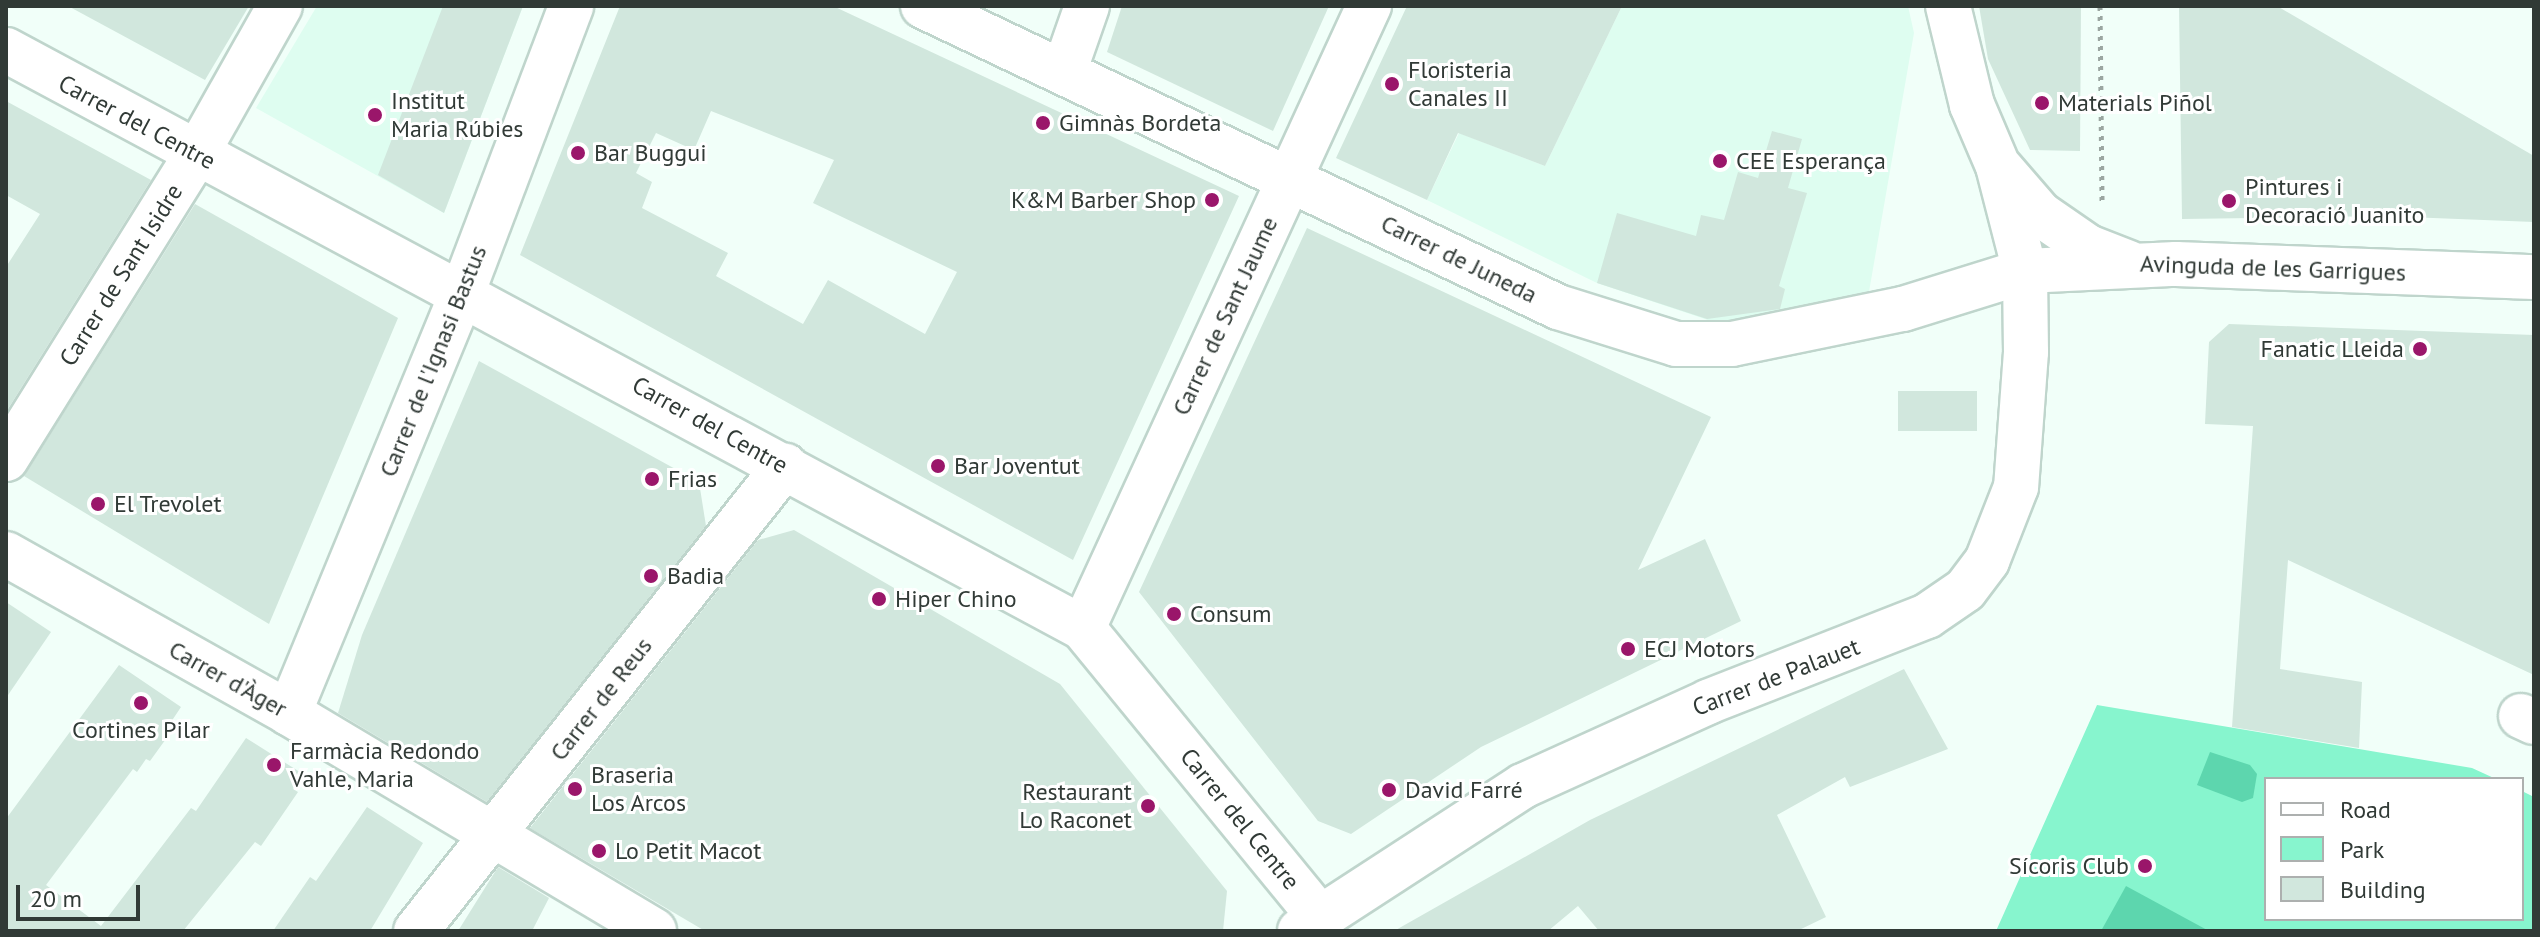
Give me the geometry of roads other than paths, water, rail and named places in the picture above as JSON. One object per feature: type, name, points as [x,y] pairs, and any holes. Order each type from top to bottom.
[{"type":"street","name":"Carrer de Sant Isidre","points":[[6,459],[196,155],[280,6]]},
{"type":"street","name":"Carrer de l'Ignasi Bastus","points":[[289,713],[463,291],[571,6]]},
{"type":"street","name":"Carrer de Juneda","points":[[923,6],[1558,307],[1676,344],[1732,344],[1903,309],[2025,271],[2121,260]]},
{"type":"street","points":[[1064,72],[1087,6]]},
{"type":"street","name":"Carrer de Sant Jaume","points":[[1083,628],[1369,6]]},
{"type":"street","points":[[1948,6],[1972,105],[1998,166],[2040,214],[2121,260]]},
{"type":"street","name":"Carrer del Centre","points":[[6,50],[196,155],[463,291],[1083,628],[1309,923]]},
{"type":"street","name":"Carrer de Palauet","points":[[1309,923],[1523,786],[1708,702],[1927,616],[1965,590],[1999,536],[2016,487],[2024,395],[2025,271],[1998,166]]},
{"type":"street","name":"Avinguda de les Garrigues","points":[[2121,260],[2534,277]]},
{"type":"street","name":"Carrer de Reus","points":[[416,931],[785,466]]},
{"type":"street","name":"Carrer d'Àger","points":[[6,554],[289,713],[491,837],[654,931]]},
{"type":"place","name":"Floristeria Canales II","points":[[1392,84]]},
{"type":"place","name":"Materials Piñol","points":[[2042,103]]},
{"type":"place","name":"Institut Maria Rúbies","points":[[375,115]]},
{"type":"place","name":"Gimnàs Bordeta","points":[[1043,123]]},
{"type":"place","name":"Bar Buggui","points":[[578,153]]},
{"type":"place","name":"CEE Esperança","points":[[1720,161]]},
{"type":"place","name":"K&M Barber Shop","points":[[1212,200]]},
{"type":"place","name":"Pintures i Decoració Juanito","points":[[2229,201]]},
{"type":"place","name":"Fanatic Lleida","points":[[2420,349]]},
{"type":"place","name":"Bar Joventut","points":[[938,466]]},
{"type":"place","name":"Frias","points":[[652,479]]},
{"type":"place","name":"El Trevolet","points":[[98,504]]},
{"type":"place","name":"Badia","points":[[651,576]]},
{"type":"place","name":"Hiper Chino","points":[[879,599]]},
{"type":"place","name":"Consum","points":[[1174,614]]},
{"type":"place","name":"ECJ Motors","points":[[1628,649]]},
{"type":"place","name":"Cortines Pilar","points":[[141,703]]},
{"type":"place","name":"Farmàcia Redondo Vahle, Maria","points":[[274,765]]},
{"type":"place","name":"Braseria Los Arcos","points":[[575,789]]},
{"type":"place","name":"David Farré","points":[[1389,790]]},
{"type":"place","name":"Restaurant Lo Raconet","points":[[1148,806]]},
{"type":"place","name":"Lo Petit Macot","points":[[599,851]]},
{"type":"place","name":"Sícoris Club","points":[[2145,866]]}]
